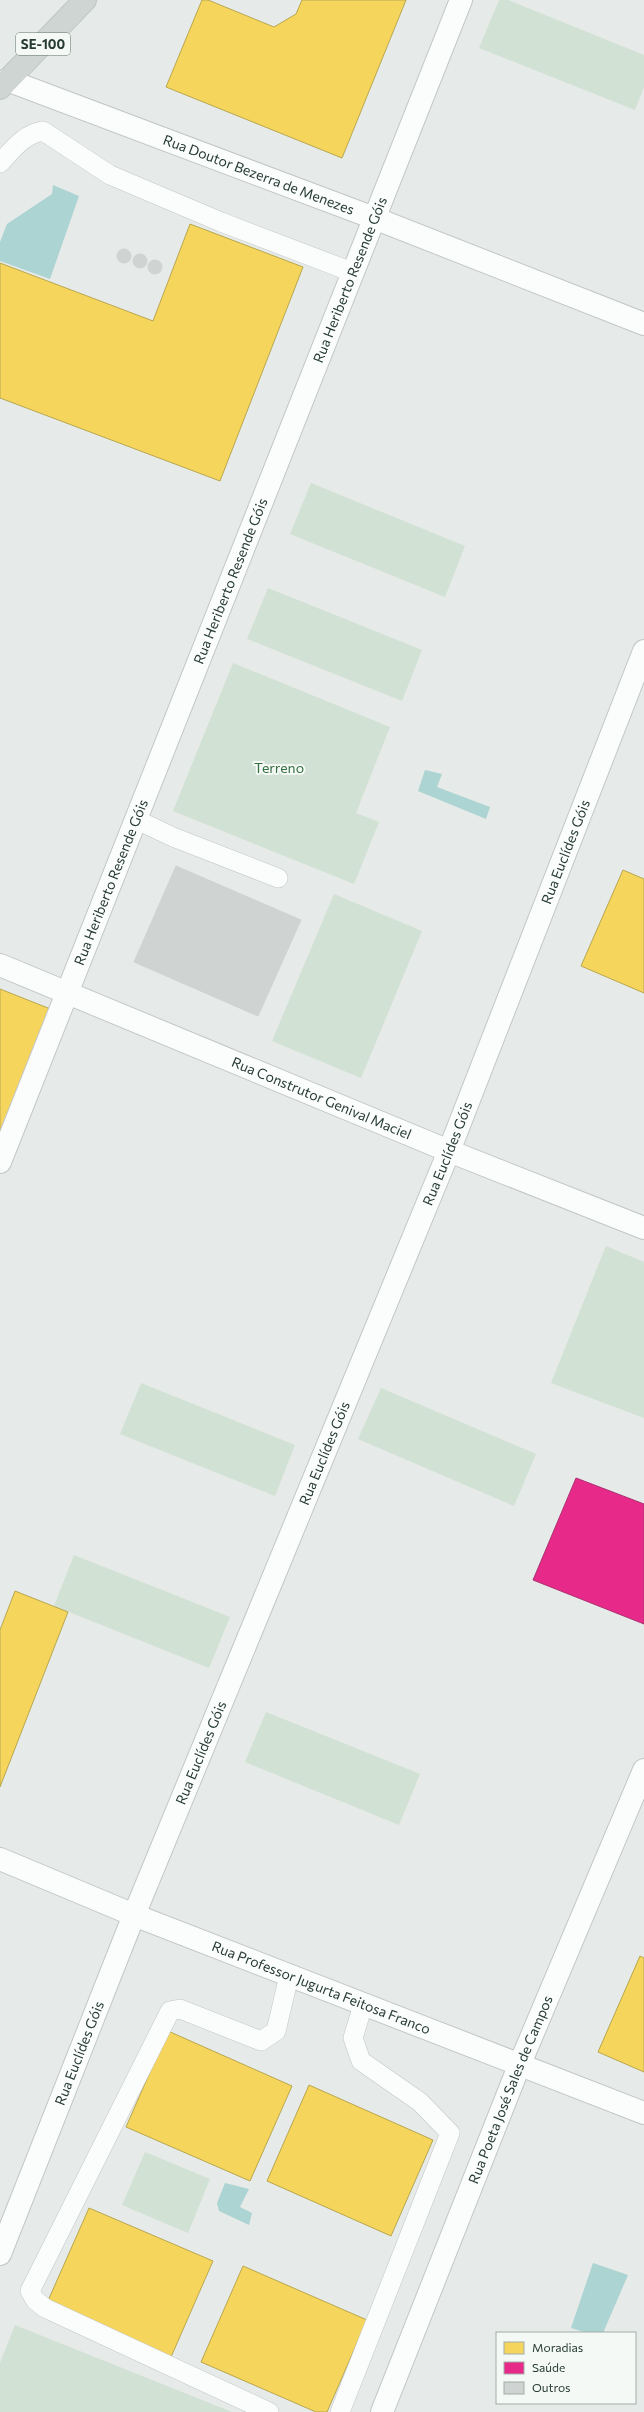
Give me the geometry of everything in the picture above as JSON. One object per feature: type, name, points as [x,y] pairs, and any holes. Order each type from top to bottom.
[{"type":"main road","name":"SE-100","points":[[4,84],[85,0]]},
{"type":"street","name":"Rua Heriberto Resende Góis","points":[[0,1162],[135,818],[461,0]]},
{"type":"street","name":"Rua Doutor Bezerra de Menezes","points":[[4,84],[374,218],[644,324]]},
{"type":"street","name":"Rua Euclídes Góis","points":[[0,2254],[134,1915],[449,1151],[644,651]]},
{"type":"street","name":"Rua Construtor Genival Maciel","points":[[0,965],[449,1151],[644,1228]]},
{"type":"street","name":"Rua Poeta José Sales de Campos","points":[[382,2412],[519,2066],[644,1770]]},
{"type":"street","name":"Rua Professor Jugurta Feitosa Franco","points":[[0,1859],[134,1915],[519,2066],[644,2113]]},
{"type":"lane","points":[[0,163],[18,144],[33,132],[43,131],[110,175],[221,222],[352,272]]},
{"type":"lane","points":[[135,818],[173,837],[278,878]]},
{"type":"lane","points":[[269,2412],[45,2308],[35,2300],[30,2291],[170,2011],[180,2009],[261,2041],[276,2031],[289,1976]]},
{"type":"lane","points":[[340,2412],[450,2133],[420,2102],[361,2061],[353,2038],[363,2005]]},
{"type":"green space","points":[[499,0],[508,0],[644,55],[644,87],[635,110],[479,48]]},
{"type":"green space","points":[[311,483],[465,546],[445,597],[290,534]]},
{"type":"green space","points":[[268,588],[422,650],[402,701],[247,639]]},
{"type":"green space","name":"Terreno","points":[[233,663],[390,727],[356,813],[379,822],[354,884],[173,811]]},
{"type":"green space","points":[[334,894],[422,931],[361,1078],[272,1041]]},
{"type":"green space","points":[[606,1246],[644,1262],[644,1418],[551,1383]]},
{"type":"green space","points":[[141,1383],[295,1445],[275,1496],[120,1434]]},
{"type":"green space","points":[[381,1388],[536,1454],[514,1506],[358,1439]]},
{"type":"green space","points":[[74,1555],[230,1617],[209,1668],[54,1606]]},
{"type":"green space","points":[[266,1712],[420,1774],[399,1825],[245,1762]]},
{"type":"green space","points":[[145,2152],[210,2179],[188,2233],[122,2205]]},
{"type":"green space","points":[[15,2325],[232,2412],[0,2412],[0,2363]]},
{"type":"water","points":[[53,185],[79,196],[50,279],[0,261],[0,242],[7,224],[52,194]]},
{"type":"water","points":[[425,770],[442,774],[437,787],[490,807],[486,819],[418,791]]},
{"type":"water","points":[[225,2183],[249,2189],[240,2207],[252,2213],[249,2225],[219,2211],[217,2203]]},
{"type":"water","points":[[593,2263],[628,2275],[603,2332],[584,2332],[571,2328]]},
{"type":"building: Moradias","points":[[202,0],[208,0],[274,27],[296,14],[302,0],[406,0],[342,158],[166,87]]},
{"type":"building: Moradias","points":[[190,224],[303,267],[220,481],[0,398],[0,263],[153,321]]},
{"type":"building: Moradias","points":[[623,870],[644,879],[644,993],[581,966]]},
{"type":"building: Moradias","points":[[0,989],[53,1010],[0,1141]]},
{"type":"building: Moradias","points":[[15,1591],[68,1612],[0,1787],[0,1630]]},
{"type":"building: Moradias","points":[[640,1956],[644,1958],[644,2072],[598,2052]]},
{"type":"building: Moradias","points":[[168,2031],[292,2086],[250,2181],[126,2127]]},
{"type":"building: Moradias","points":[[309,2085],[433,2140],[391,2236],[267,2181]]},
{"type":"building: Moradias","points":[[89,2208],[213,2261],[171,2357],[47,2303]]},
{"type":"building: Moradias","points":[[243,2266],[367,2320],[327,2412],[316,2412],[201,2362]]},
{"type":"building: Saúde","points":[[576,1478],[644,1504],[644,1624],[533,1580]]},
{"type":"building: Outros","points":[[121,249],[127,249],[131,253],[131,259],[127,263],[121,263],[117,259],[117,253]]},
{"type":"building: Outros","points":[[137,254],[143,254],[147,258],[147,264],[143,268],[137,268],[133,264],[133,258]]},
{"type":"building: Outros","points":[[155,260],[160,262],[162,267],[160,272],[155,274],[150,272],[148,267],[150,262]]},
{"type":"building: Outros","points":[[176,866],[301,920],[258,1016],[134,962]]}]
